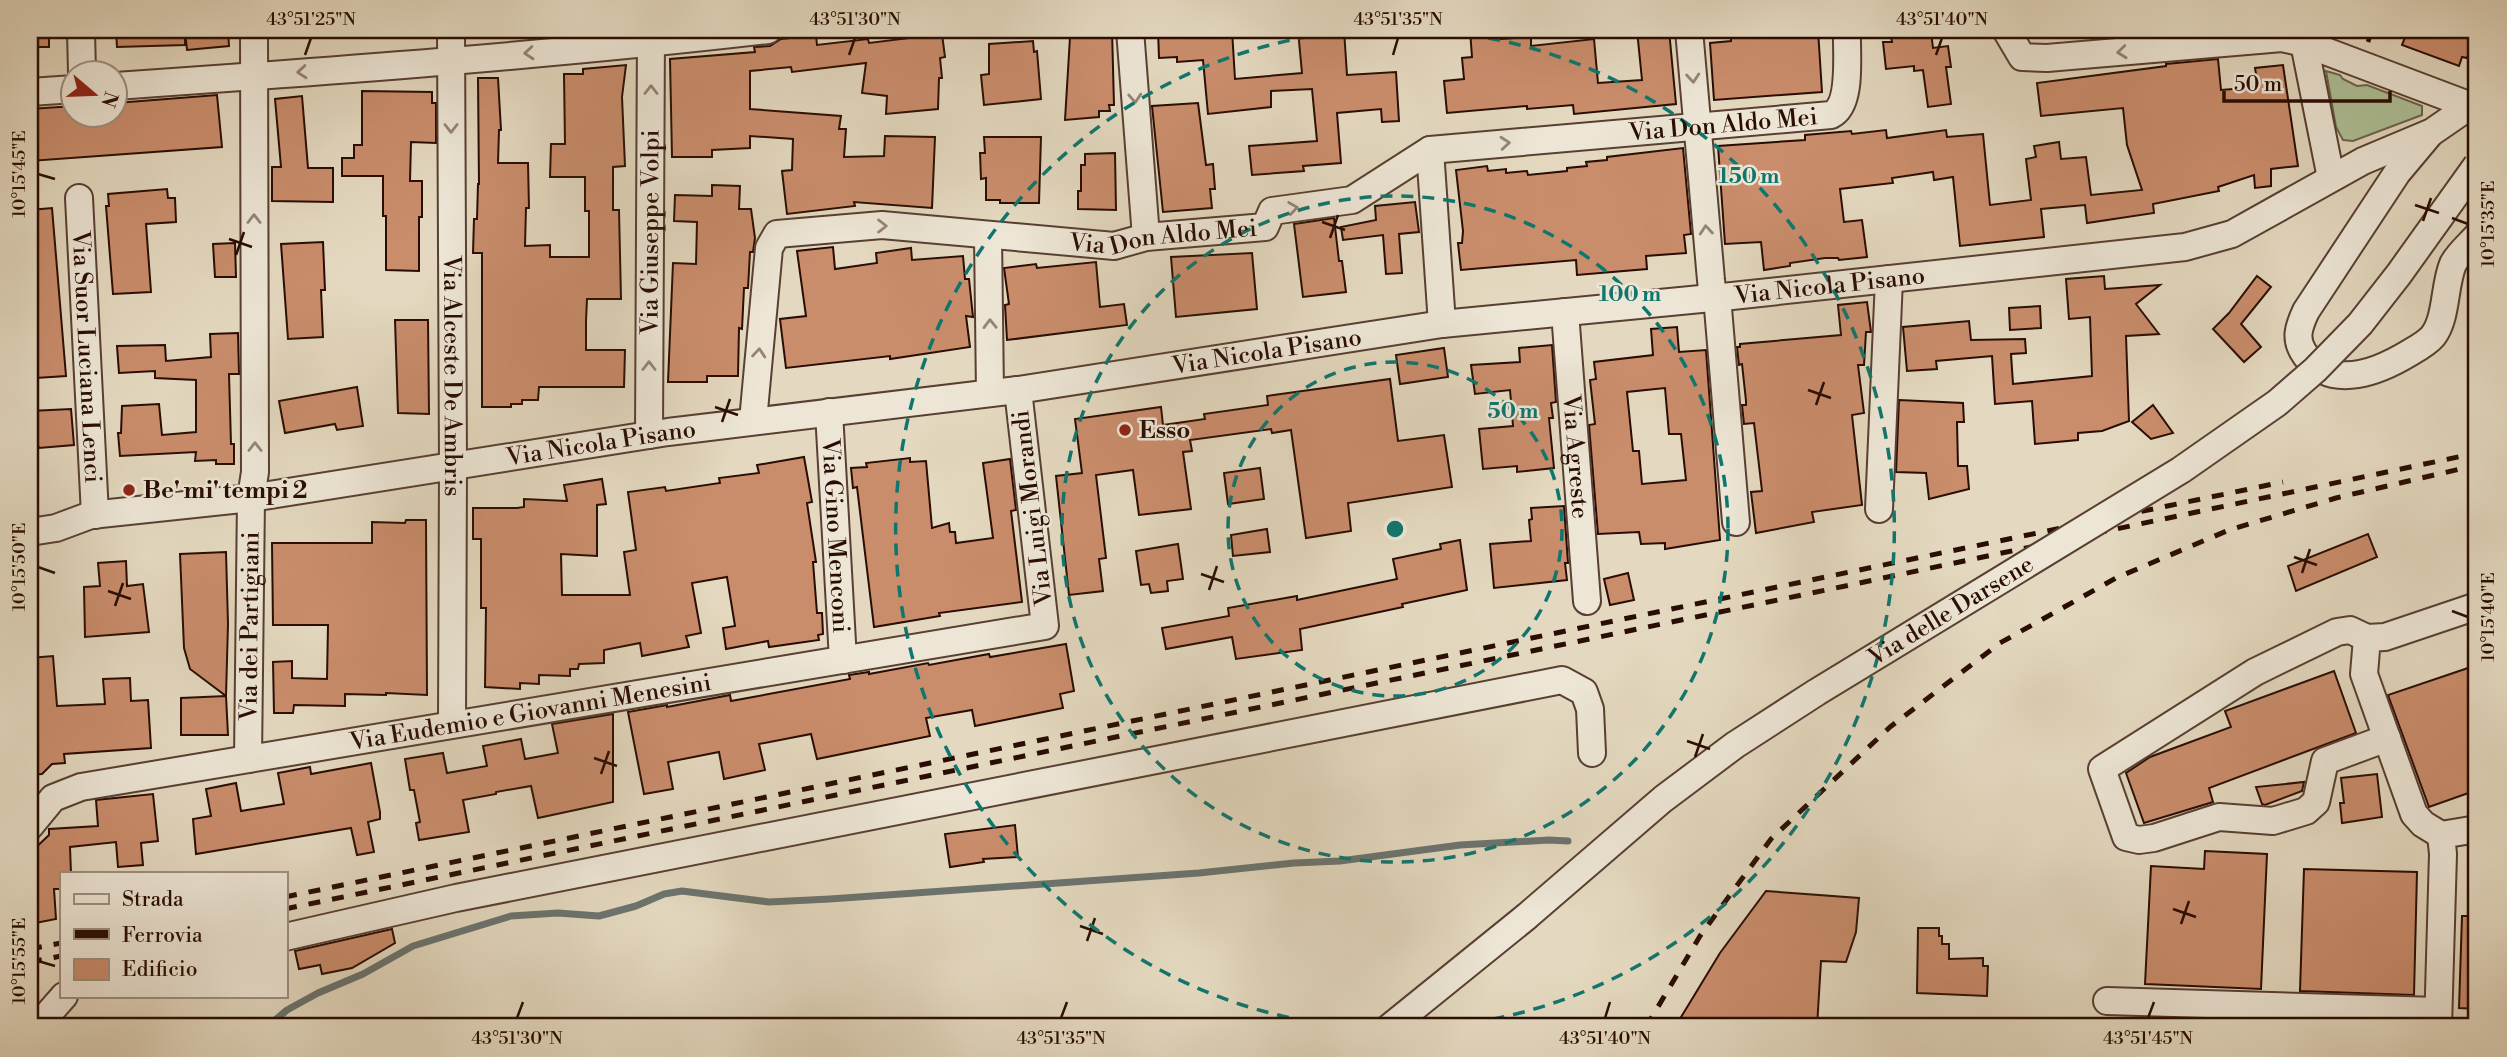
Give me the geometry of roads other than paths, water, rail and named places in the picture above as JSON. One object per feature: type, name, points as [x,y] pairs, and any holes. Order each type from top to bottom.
[{"type":"street","points":[[81,30],[82,60]]},
{"type":"street","name":"Via dei Partigiani","points":[[248,759],[251,498],[255,472],[254,30]]},
{"type":"street","name":"Via Alceste De Ambris","points":[[451,30],[452,724]]},
{"type":"street","points":[[130,85],[450,60],[651,37],[768,30]]},
{"type":"street","points":[[1129,30],[1146,237]]},
{"type":"street","points":[[1689,30],[1713,298],[1718,308],[1736,522]]},
{"type":"street","name":"Via Don Aldo Mei","points":[[753,421],[769,247],[777,234],[882,225],[1114,246],[1146,237],[1265,227],[1272,211],[1352,200],[1430,150],[1835,114],[1842,107],[1845,98],[1847,30]]},
{"type":"street","points":[[2006,30],[2022,57],[2047,58],[2266,37],[2283,38],[2304,43],[2474,104]]},
{"type":"street","name":"Via Giuseppe Volpi","points":[[649,435],[651,37]]},
{"type":"street","points":[[2304,43],[2331,178]]},
{"type":"street","points":[[30,92],[60,90]]},
{"type":"street","name":"Via Nicola Pisano","points":[[30,532],[56,528],[93,515],[251,498],[649,435],[1018,390],[1442,324],[1713,298],[2197,245],[2232,234],[2375,155],[2432,132],[2474,104]]},
{"type":"street","points":[[2432,132],[2397,173],[2306,312],[2297,340],[2302,351],[2322,371],[2348,375],[2385,367],[2417,348],[2433,336],[2454,264],[2477,236]]},
{"type":"street","points":[[1430,150],[1442,324]]},
{"type":"street","name":"Via delle Darsene","points":[[1390,1027],[1526,917],[1663,799],[1735,746],[1817,692],[2181,470],[2277,403],[2315,370],[2360,324],[2477,164]]},
{"type":"street","name":"Via Suor Luciana Lenci","points":[[79,198],[93,515]]},
{"type":"street","points":[[988,235],[990,393]]},
{"type":"street","points":[[1879,509],[1889,279]]},
{"type":"street","name":"Via Agreste","points":[[1565,312],[1587,601]]},
{"type":"street","name":"Via Luigi Morandi","points":[[1018,390],[1045,626]]},
{"type":"street","name":"Via Gino Menconi","points":[[829,412],[843,660]]},
{"type":"street","points":[[30,514],[93,515]]},
{"type":"street","points":[[2387,738],[2325,761],[2316,802],[2306,811],[2273,821],[2219,817],[2154,838],[2139,840],[2126,837],[2102,769],[2266,666],[2337,632],[2350,630],[2367,638],[2385,637],[2477,606]]},
{"type":"street","name":"Via Eudemio e Giovanni Menesini","points":[[30,826],[49,801],[74,789],[1045,626]]},
{"type":"street","points":[[2367,638],[2364,674],[2414,814],[2423,824],[2441,835],[2477,829]]},
{"type":"street","points":[[287,937],[483,893],[1562,680],[1584,692],[1590,709],[1592,753]]},
{"type":"street","points":[[2107,1001],[2222,1015],[2438,1019],[2443,854],[2441,835]]},
{"type":"street","points":[[41,1027],[42,1021],[62,998]]},
{"type":"waterway","points":[[267,1027],[287,1010],[363,974],[413,946],[511,916],[558,913],[599,916],[636,906],[664,894],[682,891],[769,902],[830,899],[1340,861],[1460,845],[1568,841]]},
{"type":"railway","points":[[287,909],[2477,453]]},
{"type":"railway","points":[[1646,1027],[1700,936],[1771,839],[1890,727],[2000,643],[2116,578],[2229,530],[2336,498],[2477,465]]},
{"type":"railway","points":[[287,897],[2283,482]]},
{"type":"railway","points":[[30,949],[60,943]]},
{"type":"railway","points":[[30,962],[60,956]]},
{"type":"place","name":"Esso","points":[[1125,430]]},
{"type":"place","name":"Be' mi' tempi 2","points":[[129,490]]}]
